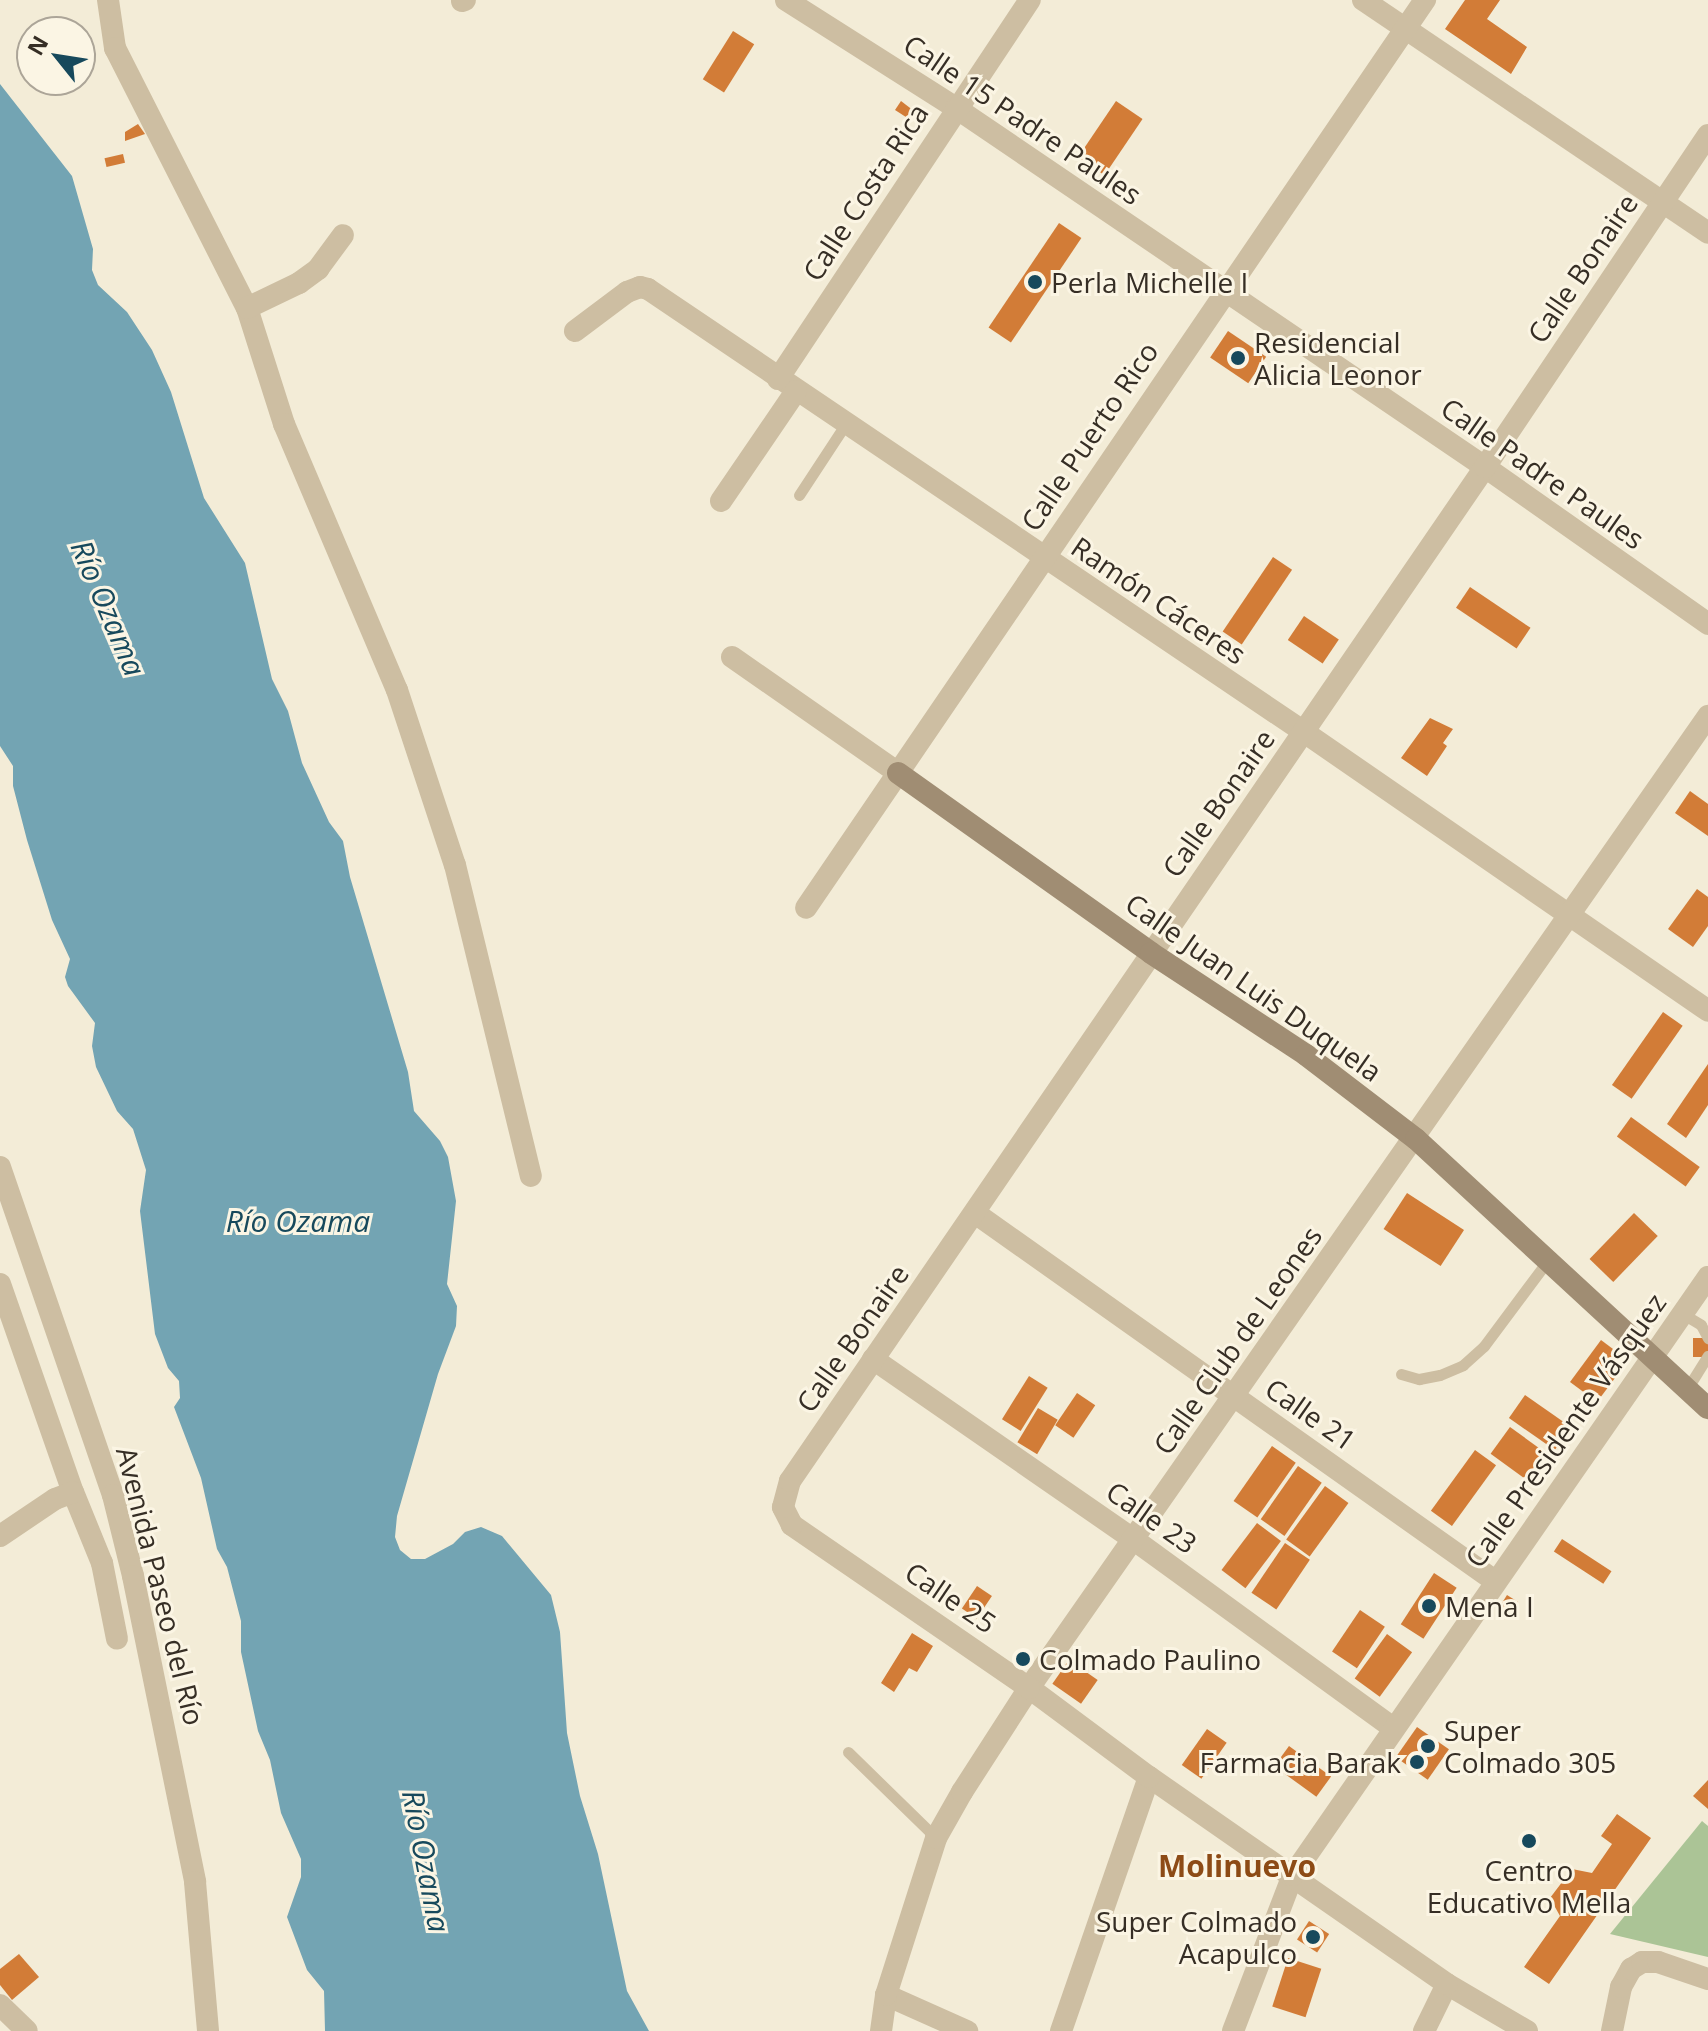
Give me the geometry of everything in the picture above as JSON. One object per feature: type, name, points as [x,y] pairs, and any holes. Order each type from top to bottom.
[{"type":"main road","name":"Calle Juan Luis Duquela","points":[[898,773],[1151,953],[1306,1055],[1416,1139],[1708,1408]]},
{"type":"street","points":[[108,0],[115,48],[247,308],[284,424],[397,690],[455,865],[531,1176]]},
{"type":"street","name":"Calle 15 Padre Paules","points":[[786,0],[956,108],[1225,290]]},
{"type":"street","name":"Calle Costa Rica","points":[[721,501],[787,385],[956,108],[1030,0]]},
{"type":"street","points":[[1363,0],[1708,233]]},
{"type":"street","name":"Calle Puerto Rico","points":[[806,908],[1425,0]]},
{"type":"street","name":"Calle Bonaire","points":[[783,1507],[790,1481],[1485,467],[1708,135]]},
{"type":"street","points":[[247,308],[299,283],[318,269],[343,235]]},
{"type":"street","name":"Ramón Cáceres","points":[[575,331],[627,292],[640,287],[1304,732],[1708,1011]]},
{"type":"street","name":"Calle Padre Paules","points":[[1225,290],[1708,624]]},
{"type":"street","name":"Calle Juan Luis Duquela","points":[[732,657],[898,773]]},
{"type":"street","name":"Calle Club de Leones","points":[[881,2031],[886,1995],[936,1838],[1029,1688],[1236,1397],[1708,716]]},
{"type":"street","name":"Avenida Paseo del Río","points":[[0,1167],[113,1495],[133,1576],[195,1882],[208,2031]]},
{"type":"street","name":"Calle 21","points":[[975,1213],[1495,1581]]},
{"type":"street","name":"Calle Presidente Vásquez","points":[[1233,2031],[1293,1875],[1708,1277]]},
{"type":"street","points":[[0,1284],[73,1492],[102,1563],[117,1639]]},
{"type":"street","name":"Calle 23","points":[[873,1359],[1133,1539],[1393,1728]]},
{"type":"street","points":[[0,1536],[55,1499],[73,1492]]},
{"type":"street","name":"Calle 25","points":[[783,1507],[792,1525],[1029,1688],[1149,1777],[1447,1984],[1527,2031]]},
{"type":"street","points":[[1061,2031],[1149,1777]]},
{"type":"street","points":[[1612,2031],[1621,1987],[1631,1969],[1642,1962],[1658,1962],[1708,1979]]},
{"type":"street","points":[[1424,2031],[1447,1984]]},
{"type":"street","points":[[886,1995],[967,2031]]},
{"type":"street","points":[[0,2005],[15,2028]]},
{"type":"lane","points":[[799,495],[845,425]]},
{"type":"lane","points":[[1401,1374],[1419,1379],[1440,1375],[1463,1365],[1484,1346],[1548,1260]]},
{"type":"lane","points":[[1683,1314],[1701,1325],[1708,1338]]},
{"type":"lane","points":[[1687,1389],[1708,1356]]},
{"type":"lane","points":[[848,1752],[936,1838]]},
{"type":"green space","points":[[1702,1821],[1708,1826],[1708,1957],[1610,1934]]},
{"type":"water","name":"Río Ozama","points":[[0,84],[72,176],[93,249],[92,270],[98,285],[127,312],[152,350],[171,392],[204,498],[245,563],[272,679],[288,711],[302,763],[329,822],[343,841],[350,877],[408,1072],[414,1111],[440,1141],[448,1157],[456,1201],[447,1284],[457,1306],[456,1326],[438,1374],[397,1516],[395,1537],[400,1550],[411,1559],[425,1559],[453,1544],[465,1532],[481,1527],[502,1536],[551,1595],[560,1632],[567,1733],[580,1796],[598,1854],[627,1991],[649,2031],[325,2031],[324,1991],[307,1970],[287,1917],[301,1877],[301,1859],[281,1813],[270,1760],[258,1731],[241,1652],[241,1621],[227,1567],[217,1549],[201,1478],[174,1407],[180,1398],[179,1381],[168,1368],[155,1334],[140,1211],[146,1170],[133,1129],[117,1111],[96,1067],[92,1046],[95,1023],[68,986],[65,977],[70,959],[52,920],[27,840],[13,786],[13,766],[0,746]]},
{"type":"building","points":[[1465,0],[1500,0],[1487,19],[1527,47],[1511,74],[1445,29]]},
{"type":"building","points":[[733,31],[754,44],[724,93],[703,79]]},
{"type":"building","points":[[901,101],[914,111],[909,119],[895,110]]},
{"type":"building","points":[[1116,101],[1143,119],[1105,175],[1078,157]]},
{"type":"building","points":[[138,124],[145,134],[125,141],[125,132]]},
{"type":"building","points":[[123,154],[125,163],[107,167],[104,158]]},
{"type":"building","name":"Perla Michelle I","points":[[1059,223],[1081,238],[1011,343],[989,327]]},
{"type":"building","name":"Residencial Alicia Leonor","points":[[1228,331],[1266,357],[1248,383],[1210,358]]},
{"type":"building","points":[[1273,557],[1292,570],[1242,644],[1223,632]]},
{"type":"building","points":[[1470,587],[1531,628],[1517,649],[1456,608]]},
{"type":"building","points":[[1304,616],[1339,639],[1323,664],[1288,640]]},
{"type":"building","points":[[1430,718],[1453,729],[1443,743],[1447,746],[1427,776],[1401,758]]},
{"type":"building","points":[[1690,791],[1708,804],[1708,836],[1675,813]]},
{"type":"building","points":[[1697,889],[1708,897],[1708,926],[1693,947],[1668,929]]},
{"type":"building","points":[[1663,1012],[1683,1026],[1632,1099],[1612,1085]]},
{"type":"building","points":[[1708,1064],[1708,1105],[1686,1138],[1667,1124]]},
{"type":"building","points":[[1631,1117],[1700,1167],[1686,1186],[1617,1136]]},
{"type":"building","points":[[1407,1193],[1464,1230],[1441,1266],[1384,1229]]},
{"type":"building","points":[[1634,1213],[1658,1236],[1613,1282],[1590,1259]]},
{"type":"building","points":[[1693,1338],[1708,1338],[1708,1357],[1693,1357]]},
{"type":"building","points":[[1601,1340],[1621,1355],[1621,1370],[1597,1402],[1570,1382]]},
{"type":"building","points":[[1029,1376],[1048,1388],[1021,1431],[1002,1419]]},
{"type":"building","points":[[1077,1393],[1095,1405],[1073,1438],[1055,1425]]},
{"type":"building","points":[[1525,1395],[1571,1427],[1555,1450],[1509,1418]]},
{"type":"building","points":[[1038,1408],[1058,1420],[1037,1454],[1017,1442]]},
{"type":"building","points":[[1510,1427],[1550,1456],[1530,1482],[1491,1454]]},
{"type":"building","points":[[1272,1446],[1296,1463],[1257,1518],[1234,1501]]},
{"type":"building","points":[[1475,1450],[1496,1465],[1452,1526],[1431,1511]]},
{"type":"building","points":[[1298,1466],[1322,1483],[1284,1536],[1261,1519]]},
{"type":"building","points":[[1325,1486],[1348,1503],[1310,1556],[1286,1539]]},
{"type":"building","points":[[1257,1523],[1281,1541],[1245,1588],[1221,1570]]},
{"type":"building","points":[[1562,1539],[1611,1571],[1603,1584],[1554,1552]]},
{"type":"building","points":[[1285,1543],[1310,1560],[1276,1610],[1251,1593]]},
{"type":"building","name":"Mena I","points":[[1434,1573],[1457,1588],[1423,1639],[1401,1624]]},
{"type":"building","points":[[977,1586],[992,1596],[977,1618],[962,1608]]},
{"type":"building","points":[[1507,1595],[1518,1602],[1508,1618],[1497,1611]]},
{"type":"building","points":[[1360,1610],[1385,1627],[1357,1668],[1332,1651]]},
{"type":"building","points":[[912,1633],[933,1646],[917,1672],[909,1668],[894,1692],[881,1683]]},
{"type":"building","points":[[1387,1634],[1412,1652],[1380,1697],[1355,1678]]},
{"type":"building","points":[[1069,1660],[1098,1680],[1081,1704],[1052,1684]]},
{"type":"building","points":[[1417,1727],[1449,1749],[1428,1780],[1396,1757]]},
{"type":"building","points":[[1207,1729],[1227,1743],[1201,1779],[1182,1765]]},
{"type":"building","points":[[1289,1746],[1331,1777],[1316,1797],[1274,1766]]},
{"type":"building","points":[[1708,1780],[1708,1809],[1693,1796]]},
{"type":"building","name":"Centro Educativo Mella","points":[[1617,1814],[1651,1838],[1549,1984],[1524,1967],[1560,1916],[1550,1898],[1572,1869],[1592,1873],[1612,1844],[1601,1836]]},
{"type":"building","name":"Super Colmado Acapulco","points":[[1309,1921],[1329,1934],[1317,1953],[1297,1939]]},
{"type":"building","points":[[19,1954],[39,1977],[12,2000],[0,1985],[0,1969]]},
{"type":"building","points":[[1288,1958],[1321,1969],[1306,2017],[1272,2007]]},
{"type":"place","name":"Perla Michelle I","points":[[1035,282]]},
{"type":"place","name":"Residencial Alicia Leonor","points":[[1238,358]]},
{"type":"place","name":"Mena I","points":[[1429,1606]]},
{"type":"place","name":"Colmado Paulino","points":[[1023,1659]]},
{"type":"place","name":"Super Colmado 305","points":[[1428,1746]]},
{"type":"place","name":"Farmacia Barak","points":[[1417,1762]]},
{"type":"place","name":"Centro Educativo Mella","points":[[1529,1841]]},
{"type":"place","name":"Super Colmado Acapulco","points":[[1313,1937]]},
{"type":"district","name":"Molinuevo","points":[[1237,1866]]}]
